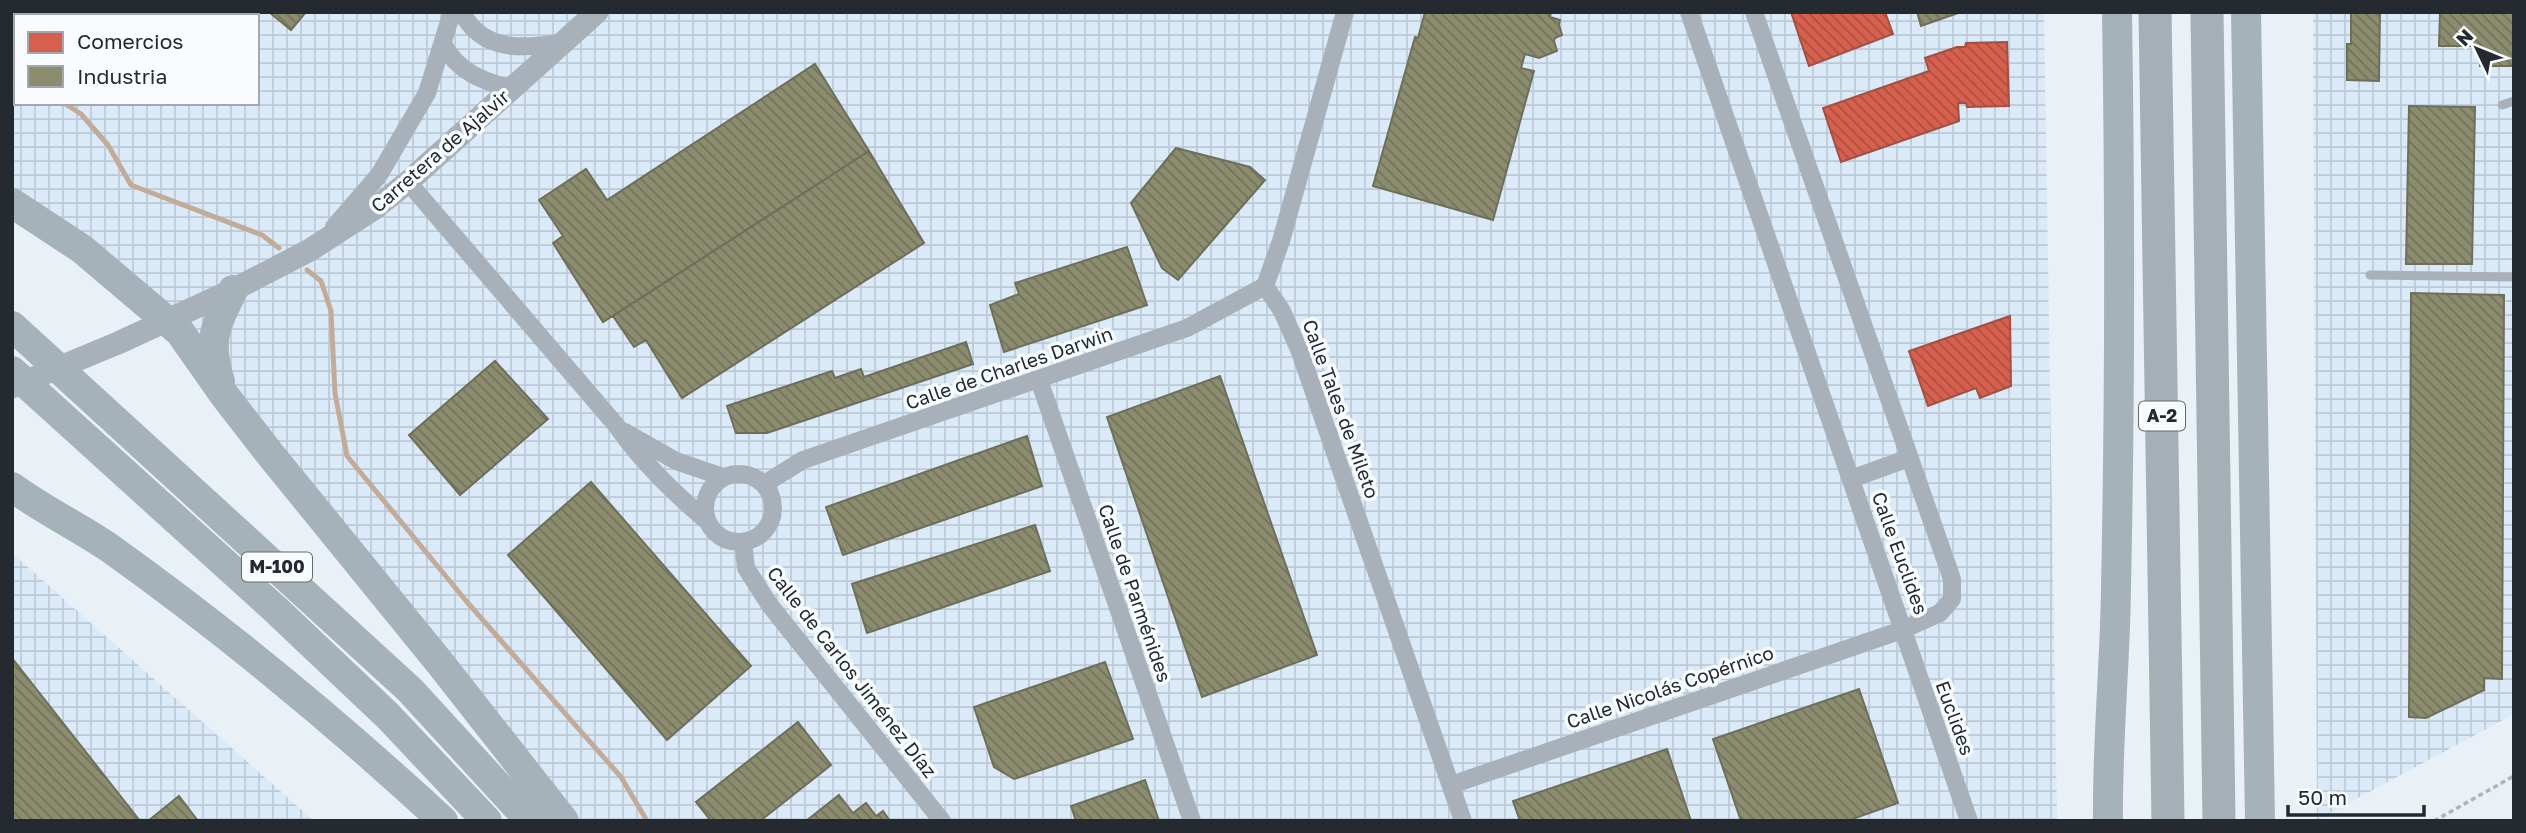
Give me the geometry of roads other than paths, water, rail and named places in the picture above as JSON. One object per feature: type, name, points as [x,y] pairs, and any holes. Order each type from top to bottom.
[{"type":"highway","points":[[2108,821],[2107,770],[2116,591],[2120,203],[2117,12]]},
{"type":"highway","name":"A-2","points":[[2155,12],[2168,821]]},
{"type":"highway","name":"A-2","points":[[2207,12],[2219,821]]},
{"type":"highway","points":[[2246,12],[2260,821]]},
{"type":"highway","points":[[12,202],[82,249],[167,319],[188,342],[225,396],[564,821]]},
{"type":"highway","points":[[225,396],[213,361],[214,332],[233,290]]},
{"type":"highway","name":"M-100","points":[[12,326],[410,690],[530,821]]},
{"type":"highway","name":"M-100","points":[[12,371],[275,609],[388,716],[487,821]]},
{"type":"highway","points":[[12,487],[110,548],[240,647],[363,748],[443,821]]},
{"type":"highway","points":[[2094,821],[2107,770]]},
{"type":"street","points":[[310,250],[354,206],[379,175],[427,93],[452,12]]},
{"type":"street","points":[[462,12],[477,32],[489,41],[521,48],[564,42]]},
{"type":"street","name":"Carretera de Ajalvir","points":[[12,387],[118,343],[233,290],[310,250],[375,208],[408,182],[597,12]]},
{"type":"street","points":[[1265,286],[1281,241],[1345,12]]},
{"type":"street","name":"Calle Euclides","points":[[1689,12],[1902,629],[1940,613],[1952,599],[1952,579],[1754,12]]},
{"type":"street","points":[[443,44],[450,57],[464,70],[512,89]]},
{"type":"street","points":[[521,48],[529,60],[531,72]]},
{"type":"street","points":[[408,182],[616,425],[639,457],[663,483],[708,522],[716,534],[729,541],[743,542],[757,537],[768,526],[773,512],[772,497],[764,484],[752,476],[737,473],[723,477],[710,489],[705,505],[708,522]]},
{"type":"street","name":"Calle de Charles Darwin","points":[[764,484],[803,460],[1187,328],[1265,286]]},
{"type":"street","name":"Calle Tales de Mileto","points":[[1265,286],[1282,311],[1300,352],[1463,821]]},
{"type":"street","name":"Calle de Parménides","points":[[1039,380],[1192,821]]},
{"type":"street","points":[[616,425],[676,461],[723,477]]},
{"type":"street","points":[[1851,479],[1909,458]]},
{"type":"street","name":"Calle de Carlos Jiménez Díaz","points":[[743,542],[746,568],[769,604],[942,821]]},
{"type":"street","name":"Calle Nicolás Copérnico","points":[[1451,785],[1902,629]]},
{"type":"street","name":"Euclides","points":[[1902,629],[1969,821]]},
{"type":"lane","points":[[2501,105],[2514,101]]},
{"type":"lane","points":[[2370,275],[2514,277]]},
{"type":"waterway","points":[[67,105],[81,114],[108,145],[131,185],[262,235],[279,248]]},
{"type":"waterway","points":[[307,270],[321,281],[331,311],[335,393],[347,456],[467,602],[621,777],[647,821]]}]
